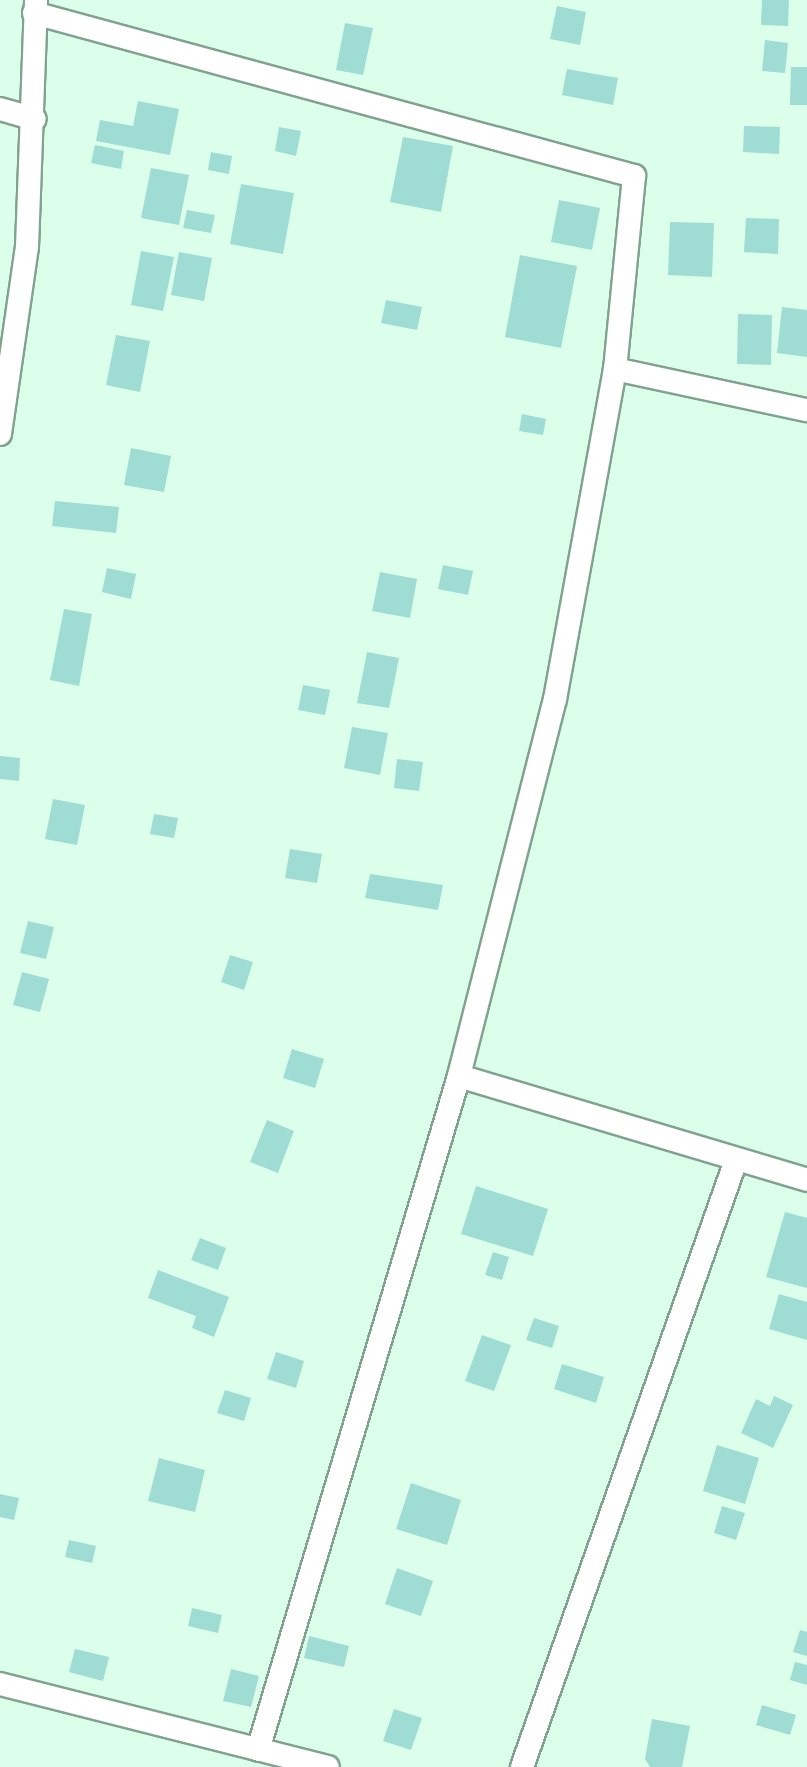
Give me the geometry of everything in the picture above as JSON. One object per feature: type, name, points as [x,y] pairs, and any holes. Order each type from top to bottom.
[{"type":"street","points":[[0,434],[26,247],[35,118],[35,6],[634,176],[615,369],[556,699],[459,1076],[258,1750]]},
{"type":"street","points":[[0,109],[35,118]]},
{"type":"street","points":[[615,369],[807,410]]},
{"type":"street","points":[[459,1076],[807,1180]]},
{"type":"street","points":[[522,1767],[736,1160]]},
{"type":"street","points":[[0,1684],[328,1767]]},
{"type":"building","points":[[762,0],[789,0],[788,26],[761,25]]},
{"type":"building","points":[[557,6],[586,12],[580,45],[550,39]]},
{"type":"building","points":[[345,23],[373,28],[363,75],[336,70]]},
{"type":"building","points":[[765,40],[788,43],[785,73],[762,71]]},
{"type":"building","points":[[791,67],[807,67],[807,105],[790,105]]},
{"type":"building","points":[[567,69],[618,78],[613,105],[562,95]]},
{"type":"building","points":[[138,101],[179,109],[170,155],[96,141],[100,120],[133,126]]},
{"type":"building","points":[[744,126],[780,127],[779,154],[743,152]]},
{"type":"building","points":[[279,127],[301,131],[296,156],[275,151]]},
{"type":"building","points":[[403,137],[453,146],[441,212],[390,202]]},
{"type":"building","points":[[95,145],[124,151],[121,169],[91,163]]},
{"type":"building","points":[[211,152],[232,156],[229,174],[208,170]]},
{"type":"building","points":[[151,168],[189,175],[179,225],[141,218]]},
{"type":"building","points":[[241,184],[294,193],[283,254],[230,244]]},
{"type":"building","points":[[559,200],[600,208],[592,250],[551,242]]},
{"type":"building","points":[[187,210],[215,215],[211,233],[183,228]]},
{"type":"building","points":[[746,218],[779,219],[778,254],[744,252]]},
{"type":"building","points":[[670,222],[714,223],[712,277],[668,275]]},
{"type":"building","points":[[141,251],[174,257],[163,311],[131,305]]},
{"type":"building","points":[[179,252],[212,258],[204,301],[171,295]]},
{"type":"building","points":[[520,255],[577,266],[561,348],[505,337]]},
{"type":"building","points":[[386,300],[422,307],[417,330],[381,323]]},
{"type":"building","points":[[782,307],[807,310],[807,357],[777,353]]},
{"type":"building","points":[[738,314],[772,315],[771,365],[737,364]]},
{"type":"building","points":[[116,335],[150,341],[140,392],[106,385]]},
{"type":"building","points":[[522,414],[546,419],[543,435],[519,431]]},
{"type":"building","points":[[131,448],[171,456],[164,492],[124,485]]},
{"type":"building","points":[[55,501],[119,507],[116,533],[52,526]]},
{"type":"building","points":[[443,565],[473,571],[468,595],[438,589]]},
{"type":"building","points":[[107,568],[136,574],[131,599],[102,592]]},
{"type":"building","points":[[380,572],[417,579],[410,618],[372,611]]},
{"type":"building","points":[[64,609],[92,614],[79,686],[50,680]]},
{"type":"building","points":[[367,652],[399,658],[389,708],[357,703]]},
{"type":"building","points":[[303,685],[330,690],[325,715],[298,710]]},
{"type":"building","points":[[352,727],[388,733],[380,775],[344,768]]},
{"type":"building","points":[[0,756],[20,758],[19,781],[0,779]]},
{"type":"building","points":[[397,759],[423,762],[419,791],[394,788]]},
{"type":"building","points":[[53,799],[85,805],[77,845],[45,839]]},
{"type":"building","points":[[154,814],[178,818],[174,838],[150,834]]},
{"type":"building","points":[[290,849],[322,854],[317,883],[285,878]]},
{"type":"building","points":[[370,874],[443,885],[438,910],[365,898]]},
{"type":"building","points":[[28,921],[54,927],[46,959],[20,953]]},
{"type":"building","points":[[230,955],[253,962],[244,990],[221,982]]},
{"type":"building","points":[[22,972],[49,979],[40,1012],[13,1005]]},
{"type":"building","points":[[292,1049],[324,1059],[315,1088],[283,1078]]},
{"type":"building","points":[[267,1120],[294,1131],[278,1173],[250,1162]]},
{"type":"building","points":[[476,1186],[548,1209],[533,1256],[461,1234]]},
{"type":"building","points":[[785,1212],[807,1218],[807,1288],[766,1277]]},
{"type":"building","points":[[200,1238],[226,1248],[218,1270],[191,1260]]},
{"type":"building","points":[[493,1252],[509,1257],[502,1280],[485,1275]]},
{"type":"building","points":[[158,1270],[229,1297],[214,1337],[192,1328],[196,1316],[148,1298]]},
{"type":"building","points":[[779,1294],[807,1302],[807,1340],[769,1329]]},
{"type":"building","points":[[534,1318],[559,1326],[552,1348],[526,1340]]},
{"type":"building","points":[[482,1335],[511,1345],[494,1391],[465,1381]]},
{"type":"building","points":[[276,1352],[304,1361],[296,1388],[267,1379]]},
{"type":"building","points":[[562,1364],[604,1377],[596,1403],[554,1389]]},
{"type":"building","points":[[225,1390],[251,1398],[244,1421],[217,1413]]},
{"type":"building","points":[[774,1396],[793,1405],[773,1448],[741,1433],[756,1399],[770,1406]]},
{"type":"building","points":[[717,1445],[759,1458],[745,1504],[703,1491]]},
{"type":"building","points":[[159,1458],[205,1470],[195,1512],[148,1501]]},
{"type":"building","points":[[411,1483],[461,1500],[447,1545],[396,1529]]},
{"type":"building","points":[[0,1494],[19,1498],[14,1520],[0,1517]]},
{"type":"building","points":[[722,1506],[745,1513],[736,1540],[714,1533]]},
{"type":"building","points":[[69,1540],[96,1546],[92,1563],[65,1557]]},
{"type":"building","points":[[397,1568],[433,1581],[421,1616],[385,1604]]},
{"type":"building","points":[[192,1608],[222,1615],[218,1633],[188,1626]]},
{"type":"building","points":[[800,1630],[807,1632],[807,1656],[793,1652]]},
{"type":"building","points":[[309,1636],[349,1646],[344,1667],[304,1658]]},
{"type":"building","points":[[75,1649],[109,1657],[103,1681],[69,1672]]},
{"type":"building","points":[[795,1662],[807,1665],[807,1685],[790,1680]]},
{"type":"building","points":[[231,1669],[259,1676],[251,1707],[223,1701]]},
{"type":"building","points":[[762,1705],[796,1715],[790,1735],[756,1725]]},
{"type":"building","points":[[394,1709],[422,1718],[411,1750],[383,1741]]},
{"type":"building","points":[[652,1719],[690,1726],[682,1767],[650,1767],[645,1759]]}]
